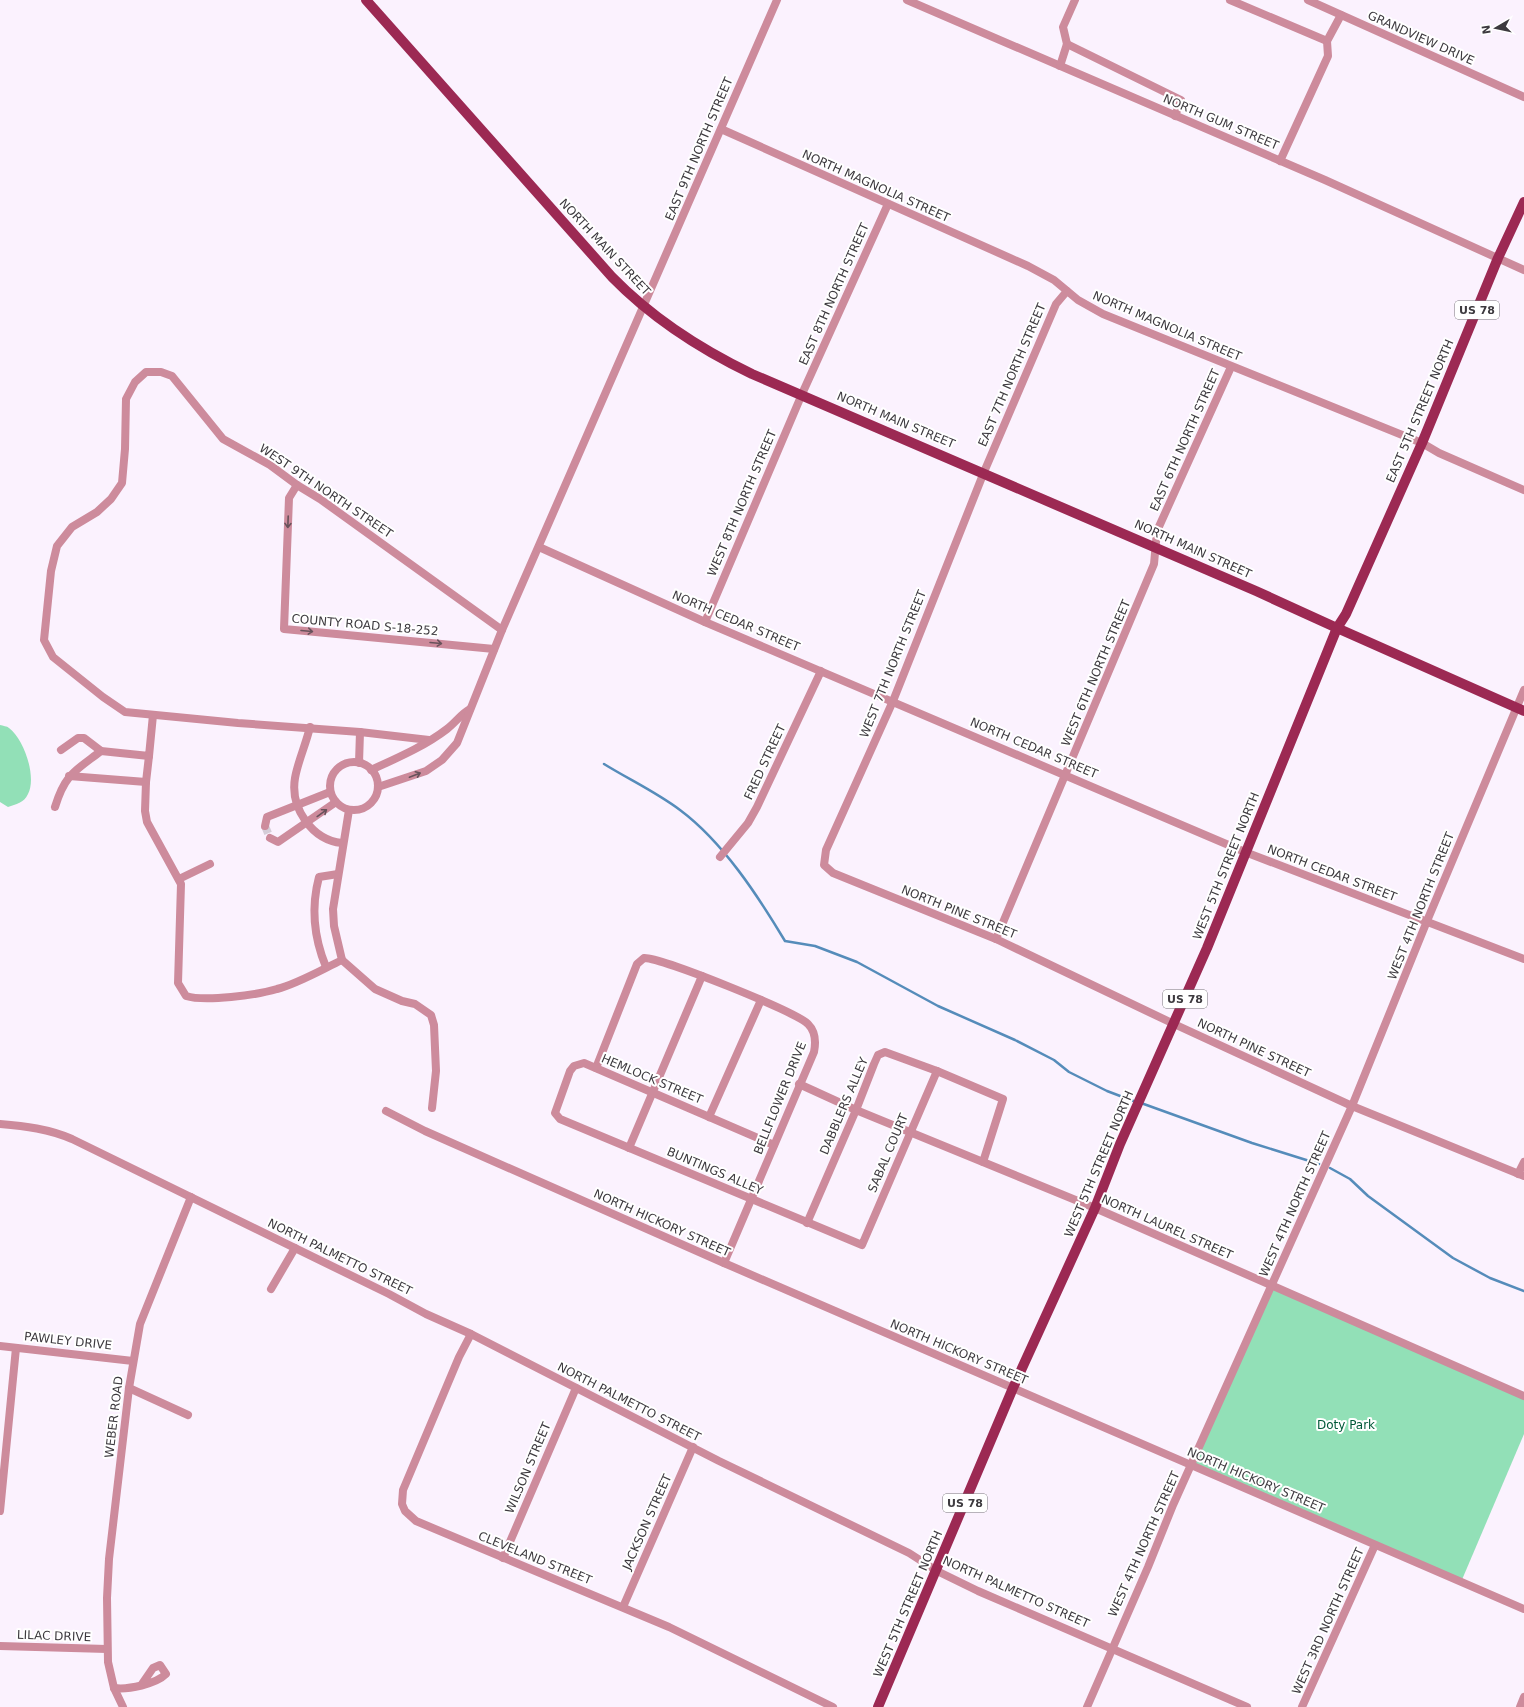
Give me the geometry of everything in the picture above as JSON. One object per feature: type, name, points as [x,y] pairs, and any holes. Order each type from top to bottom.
[{"type":"main road","name":"NORTH MAIN STREET","points":[[366,0],[612,277],[643,308],[701,347],[726,362],[1155,546],[1520,709]]},
{"type":"main road","name":"EAST 5TH STREET NORTH","points":[[1337,628],[1346,614],[1422,443],[1498,258],[1524,202]]},
{"type":"main road","name":"WEST 5TH STREET NORTH","points":[[878,1707],[937,1571],[1013,1388],[1095,1208],[1120,1144],[1174,1024],[1230,892],[1337,628]]},
{"type":"street","name":"EAST 9TH NORTH STREET","points":[[643,308],[777,0]]},
{"type":"street","name":"NORTH GUM STREET","points":[[907,0],[1280,161],[1524,270]]},
{"type":"street","points":[[1060,66],[1067,44],[1063,27],[1075,0]]},
{"type":"street","points":[[1230,0],[1327,41]]},
{"type":"street","name":"GRANDVIEW DRIVE","points":[[1308,0],[1524,97]]},
{"type":"street","points":[[1280,161],[1328,56],[1327,41],[1342,15]]},
{"type":"street","points":[[1067,44],[1181,100],[1175,116]]},
{"type":"street","name":"NORTH MAGNOLIA STREET","points":[[721,129],[1028,266],[1054,280],[1078,300],[1103,314],[1422,443],[1439,453],[1524,490]]},
{"type":"street","name":"EAST 8TH NORTH STREET","points":[[802,394],[888,204]]},
{"type":"street","name":"EAST 7TH NORTH STREET","points":[[984,472],[1056,304],[1067,291]]},
{"type":"street","points":[[378,787],[426,771],[442,760],[459,738],[502,630],[643,308]]},
{"type":"street","name":"EAST 6TH NORTH STREET","points":[[1155,546],[1158,531],[1231,367]]},
{"type":"street","name":"WEST 9TH NORTH STREET","points":[[429,740],[310,727],[125,712],[53,657],[44,640],[52,571],[57,546],[72,527],[97,512],[111,499],[122,483],[125,449],[126,399],[135,382],[146,372],[161,372],[172,376],[223,438],[270,464],[297,485],[320,499],[502,630]]},
{"type":"street","name":"WEST 8TH NORTH STREET","points":[[705,622],[802,394]]},
{"type":"street","name":"WEST 7TH NORTH STREET","points":[[824,865],[826,850],[892,701],[984,472]]},
{"type":"street","name":"COUNTY ROAD S-18-252","points":[[297,485],[289,498],[284,629],[494,649]]},
{"type":"street","name":"WEST 6TH NORTH STREET","points":[[996,939],[1154,564],[1155,546]]},
{"type":"street","name":"NORTH CEDAR STREET","points":[[539,547],[705,622],[1245,852],[1524,959]]},
{"type":"street","name":"FRED STREET","points":[[720,857],[748,823],[757,807],[821,671]]},
{"type":"street","name":"WEST 4TH NORTH STREET","points":[[1087,1707],[1148,1567],[1173,1505],[1192,1466],[1352,1106],[1427,922],[1520,709],[1524,690]]},
{"type":"street","points":[[372,770],[399,758],[448,728],[462,713],[470,708]]},
{"type":"street","points":[[153,715],[146,782],[145,811],[147,822],[181,884],[178,983],[186,996],[194,999],[223,998],[278,989],[342,960]]},
{"type":"street","points":[[310,727],[295,778],[295,791],[298,804],[307,823],[313,830],[325,839],[342,843]]},
{"type":"street","points":[[448,728],[459,738]]},
{"type":"street","points":[[359,763],[360,732]]},
{"type":"street","points":[[60,750],[78,738],[84,738],[101,751],[149,756]]},
{"type":"street","points":[[55,807],[61,788],[69,776],[101,751]]},
{"type":"street","points":[[350,762],[359,763],[372,770],[376,776],[378,787],[374,800],[369,806],[362,809],[349,810],[336,802],[330,792],[330,784],[336,770],[350,762]]},
{"type":"street","points":[[69,776],[146,782]]},
{"type":"street","points":[[265,826],[267,817],[330,792]]},
{"type":"street","points":[[270,838],[278,842],[336,802]]},
{"type":"street","points":[[349,810],[342,843],[333,909],[334,926],[342,960],[375,989],[402,1001],[416,1004],[431,1015],[434,1025],[436,1072],[432,1108]]},
{"type":"street","points":[[179,879],[210,864]]},
{"type":"street","name":"NORTH PINE STREET","points":[[824,865],[833,874],[996,939],[1174,1024],[1352,1106],[1521,1175]]},
{"type":"street","points":[[326,967],[320,953],[313,908],[319,877],[338,874]]},
{"type":"street","name":"BELLFLOWER DRIVE","points":[[596,1068],[637,964],[640,960],[650,957],[702,976],[789,1012],[808,1024],[816,1038],[814,1052],[799,1084],[724,1263]]},
{"type":"street","points":[[629,1148],[702,976]]},
{"type":"street","points":[[709,1117],[760,1000]]},
{"type":"street","name":"DABBLERS ALLEY","points":[[807,1222],[856,1110],[878,1055],[885,1052],[937,1071],[1004,1099],[983,1162]]},
{"type":"street","name":"HEMLOCK STREET","points":[[560,1119],[555,1113],[570,1071],[574,1066],[584,1063],[774,1145]]},
{"type":"street","name":"SABAL COURT","points":[[862,1245],[937,1071]]},
{"type":"street","name":"NORTH LAUREL STREET","points":[[799,1084],[856,1110],[1095,1208],[1524,1396]]},
{"type":"street","name":"NORTH HICKORY STREET","points":[[386,1111],[425,1131],[724,1263],[1524,1609]]},
{"type":"street","name":"BUNTINGS ALLEY","points":[[560,1119],[751,1200],[862,1245]]},
{"type":"street","name":"NORTH PALMETTO STREET","points":[[0,1124],[26,1126],[56,1132],[295,1248],[426,1314],[471,1334],[693,1447],[909,1553],[937,1571],[1247,1707]]},
{"type":"street","points":[[1521,1175],[1524,1162]]},
{"type":"street","name":"WEBER ROAD","points":[[123,1707],[114,1688],[107,1649],[109,1559],[129,1388],[140,1324],[191,1198]]},
{"type":"street","points":[[271,1289],[295,1248]]},
{"type":"street","name":"CLEVELAND STREET","points":[[471,1334],[459,1357],[402,1490],[402,1504],[405,1511],[416,1521],[622,1607],[692,1638],[833,1707]]},
{"type":"street","name":"PAWLEY DRIVE","points":[[0,1346],[133,1361]]},
{"type":"street","points":[[0,1511],[16,1348]]},
{"type":"street","points":[[129,1388],[188,1415]]},
{"type":"street","name":"WILSON STREET","points":[[503,1558],[576,1388]]},
{"type":"street","name":"JACKSON STREET","points":[[622,1607],[693,1447]]},
{"type":"street","name":"WEST 3RD NORTH STREET","points":[[1302,1707],[1376,1545]]},
{"type":"street","name":"LILAC DRIVE","points":[[0,1646],[107,1649]]},
{"type":"street","points":[[114,1688],[142,1684]]},
{"type":"street","points":[[1520,1707],[1524,1696]]},
{"type":"green space","points":[[0,725],[9,728],[20,741],[28,759],[31,778],[30,787],[26,797],[20,803],[8,807],[0,802]]},
{"type":"green space","name":"Doty Park","points":[[1271,1286],[1524,1396],[1524,1434],[1461,1582],[1192,1466]]},
{"type":"waterway","points":[[604,764],[662,797],[696,823],[725,854],[751,888],[785,941],[815,946],[857,962],[938,1006],[1015,1040],[1054,1060],[1069,1072],[1107,1091],[1136,1102]]},
{"type":"waterway","points":[[1141,1103],[1252,1143],[1319,1164]]},
{"type":"waterway","points":[[1330,1168],[1350,1179],[1368,1196],[1453,1258],[1490,1278],[1524,1291]]},
{"type":"tunnel","points":[[265,826],[270,838]]}]
